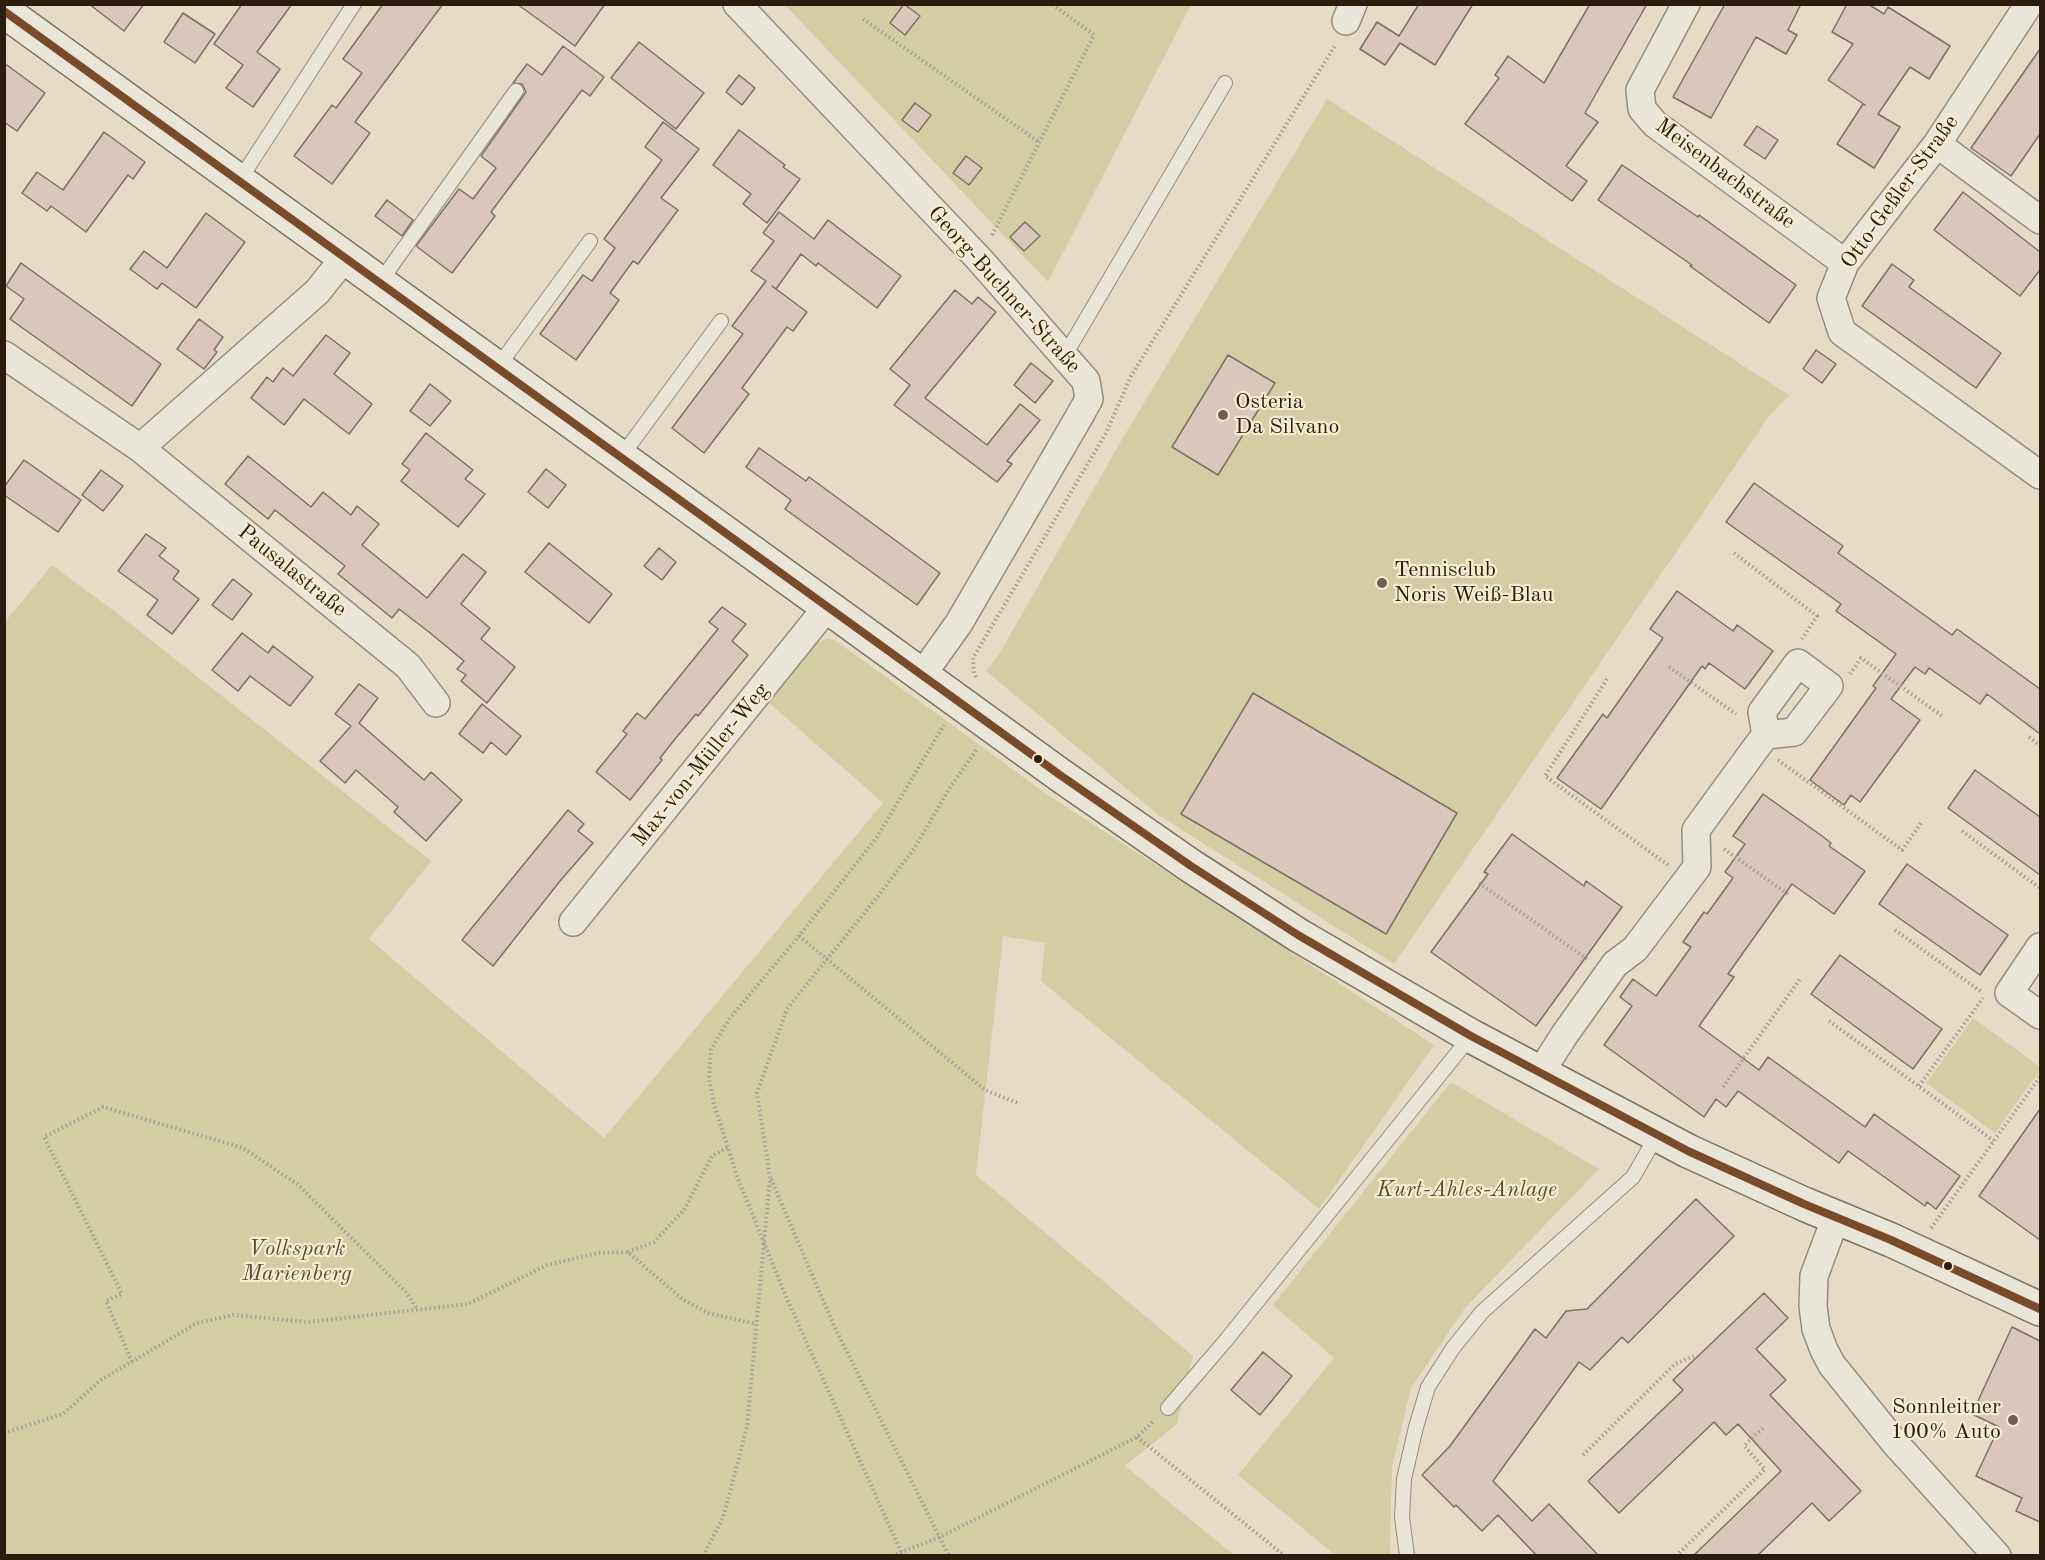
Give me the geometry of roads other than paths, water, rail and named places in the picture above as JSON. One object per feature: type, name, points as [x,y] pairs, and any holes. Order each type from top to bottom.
[{"type":"main road","points":[[4,10],[922,675],[970,694],[1060,776],[1191,866],[1323,950],[1471,1036],[1657,1135],[1804,1204],[1915,1251],[2040,1309]]},
{"type":"street","name":"Georg-Buchner-Straße","points":[[737,4],[979,259],[1086,381],[1089,399],[959,623],[922,675]]},
{"type":"street","name":"Meisenbachstraße","points":[[1686,4],[1640,90],[1642,109],[1656,124],[1845,263]]},
{"type":"street","name":"Otto-Geßler-Straße","points":[[2029,4],[1937,144],[1845,263],[1831,298],[1842,332],[2040,475]]},
{"type":"street","points":[[1937,144],[2040,220]]},
{"type":"street","points":[[140,448],[317,292],[345,257]]},
{"type":"street","name":"Pausalastraße","points":[[4,355],[140,448],[408,666],[436,703]]},
{"type":"street","name":"Max-von-Müller-Weg","points":[[573,922],[828,606]]},
{"type":"street","points":[[1540,1073],[1615,964],[1635,949],[1696,867],[1696,830],[1762,740],[1762,712],[1798,663],[1829,686],[1794,732],[1762,740]]},
{"type":"street","points":[[2040,947],[2009,993],[2040,1015]]},
{"type":"street","points":[[1836,1217],[1814,1276],[1813,1306],[1816,1329],[1824,1350],[1832,1365],[1895,1443],[1997,1556]]},
{"type":"lane","points":[[239,181],[354,4]]},
{"type":"lane","points":[[1065,355],[1225,83]]},
{"type":"lane","points":[[380,282],[516,91]]},
{"type":"lane","points":[[497,368],[590,241]]},
{"type":"lane","points":[[621,457],[721,321]]},
{"type":"lane","points":[[1167,1408],[1227,1339],[1471,1036]]},
{"type":"lane","points":[[1407,1556],[1402,1517],[1404,1479],[1428,1387],[1453,1348],[1482,1312],[1633,1177],[1657,1135]]},
{"type":"place","name":"Osteria Da Silvano","points":[[1223,415]]},
{"type":"place","name":"Tennisclub Noris Weiß-Blau","points":[[1382,583]]},
{"type":"place","name":"Sonnleitner 100% Auto","points":[[2013,1420]]},
{"type":"park label","name":"Kurt-Ahles-Anlage","points":[[1467,1190]]},
{"type":"park label","name":"Volkspark Marienberg","points":[[297,1262]]}]
